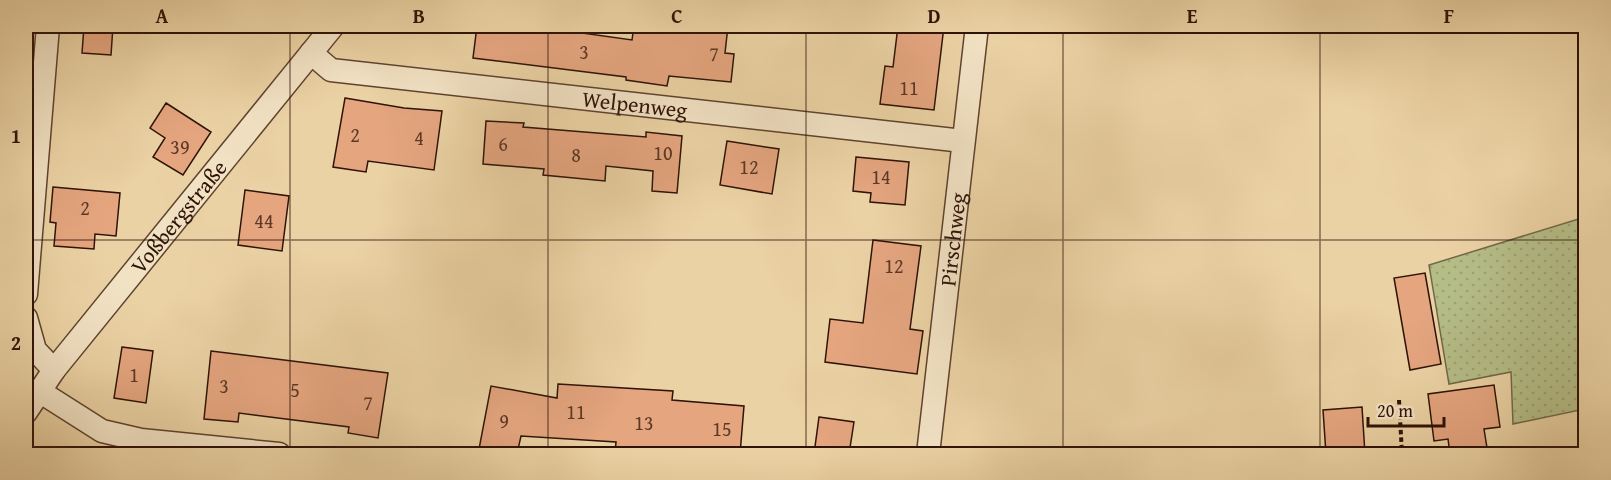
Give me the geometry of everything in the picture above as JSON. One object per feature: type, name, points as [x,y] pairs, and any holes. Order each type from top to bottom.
[{"type":"street","points":[[26,294],[28,214],[48,26]]},
{"type":"street","name":"Voßbergstraße","points":[[26,412],[54,370],[333,26]]},
{"type":"street","name":"Pirschweg","points":[[928,454],[977,26]]},
{"type":"street","name":"Welpenweg","points":[[311,53],[331,70],[963,141]]},
{"type":"street","points":[[26,318],[35,350],[54,370]]},
{"type":"street","points":[[39,391],[102,430],[141,440],[279,454]]},
{"type":"path","points":[[1399,400],[1402,454]]},
{"type":"green space","points":[[1585,217],[1585,409],[1513,424],[1511,372],[1449,384],[1429,265]]},
{"type":"building","points":[[84,26],[113,26],[111,55],[82,53]]},
{"type":"building","points":[[477,26],[532,26],[632,40],[634,26],[728,26],[725,53],[734,54],[731,82],[669,76],[667,86],[626,80],[626,77],[473,58]]},
{"type":"building","points":[[898,26],[944,26],[934,110],[880,104],[885,66],[893,67]]},
{"type":"building","points":[[345,98],[404,108],[442,111],[434,170],[368,161],[366,172],[333,167]]},
{"type":"building","points":[[166,103],[211,132],[183,175],[153,157],[165,138],[150,128]]},
{"type":"building","points":[[486,121],[524,123],[523,127],[646,137],[646,132],[682,136],[677,193],[652,191],[653,171],[606,166],[605,181],[543,175],[544,169],[483,164]]},
{"type":"building","points":[[727,141],[779,149],[772,194],[720,185]]},
{"type":"building","points":[[856,157],[909,162],[905,205],[870,202],[871,193],[853,191]]},
{"type":"building","points":[[53,187],[120,193],[116,236],[95,234],[94,249],[54,246],[56,223],[50,222]]},
{"type":"building","points":[[245,190],[289,196],[282,251],[238,245]]},
{"type":"building","points":[[873,240],[921,246],[910,329],[923,331],[917,374],[825,362],[830,319],[863,323]]},
{"type":"building","points":[[1425,273],[1441,364],[1410,370],[1394,278]]},
{"type":"building","points":[[122,347],[153,351],[146,403],[114,398]]},
{"type":"building","points":[[211,351],[388,373],[378,438],[348,433],[349,427],[239,413],[238,422],[204,419]]},
{"type":"building","points":[[558,384],[673,391],[672,400],[744,406],[740,454],[668,450],[667,454],[615,454],[616,442],[521,436],[517,454],[479,449],[491,386],[557,398]]},
{"type":"building","points":[[1494,385],[1500,427],[1484,429],[1488,454],[1450,454],[1448,439],[1434,441],[1428,394]]},
{"type":"building","points":[[1362,407],[1365,454],[1326,454],[1323,410]]},
{"type":"building","points":[[819,417],[854,422],[849,454],[814,454]]}]
